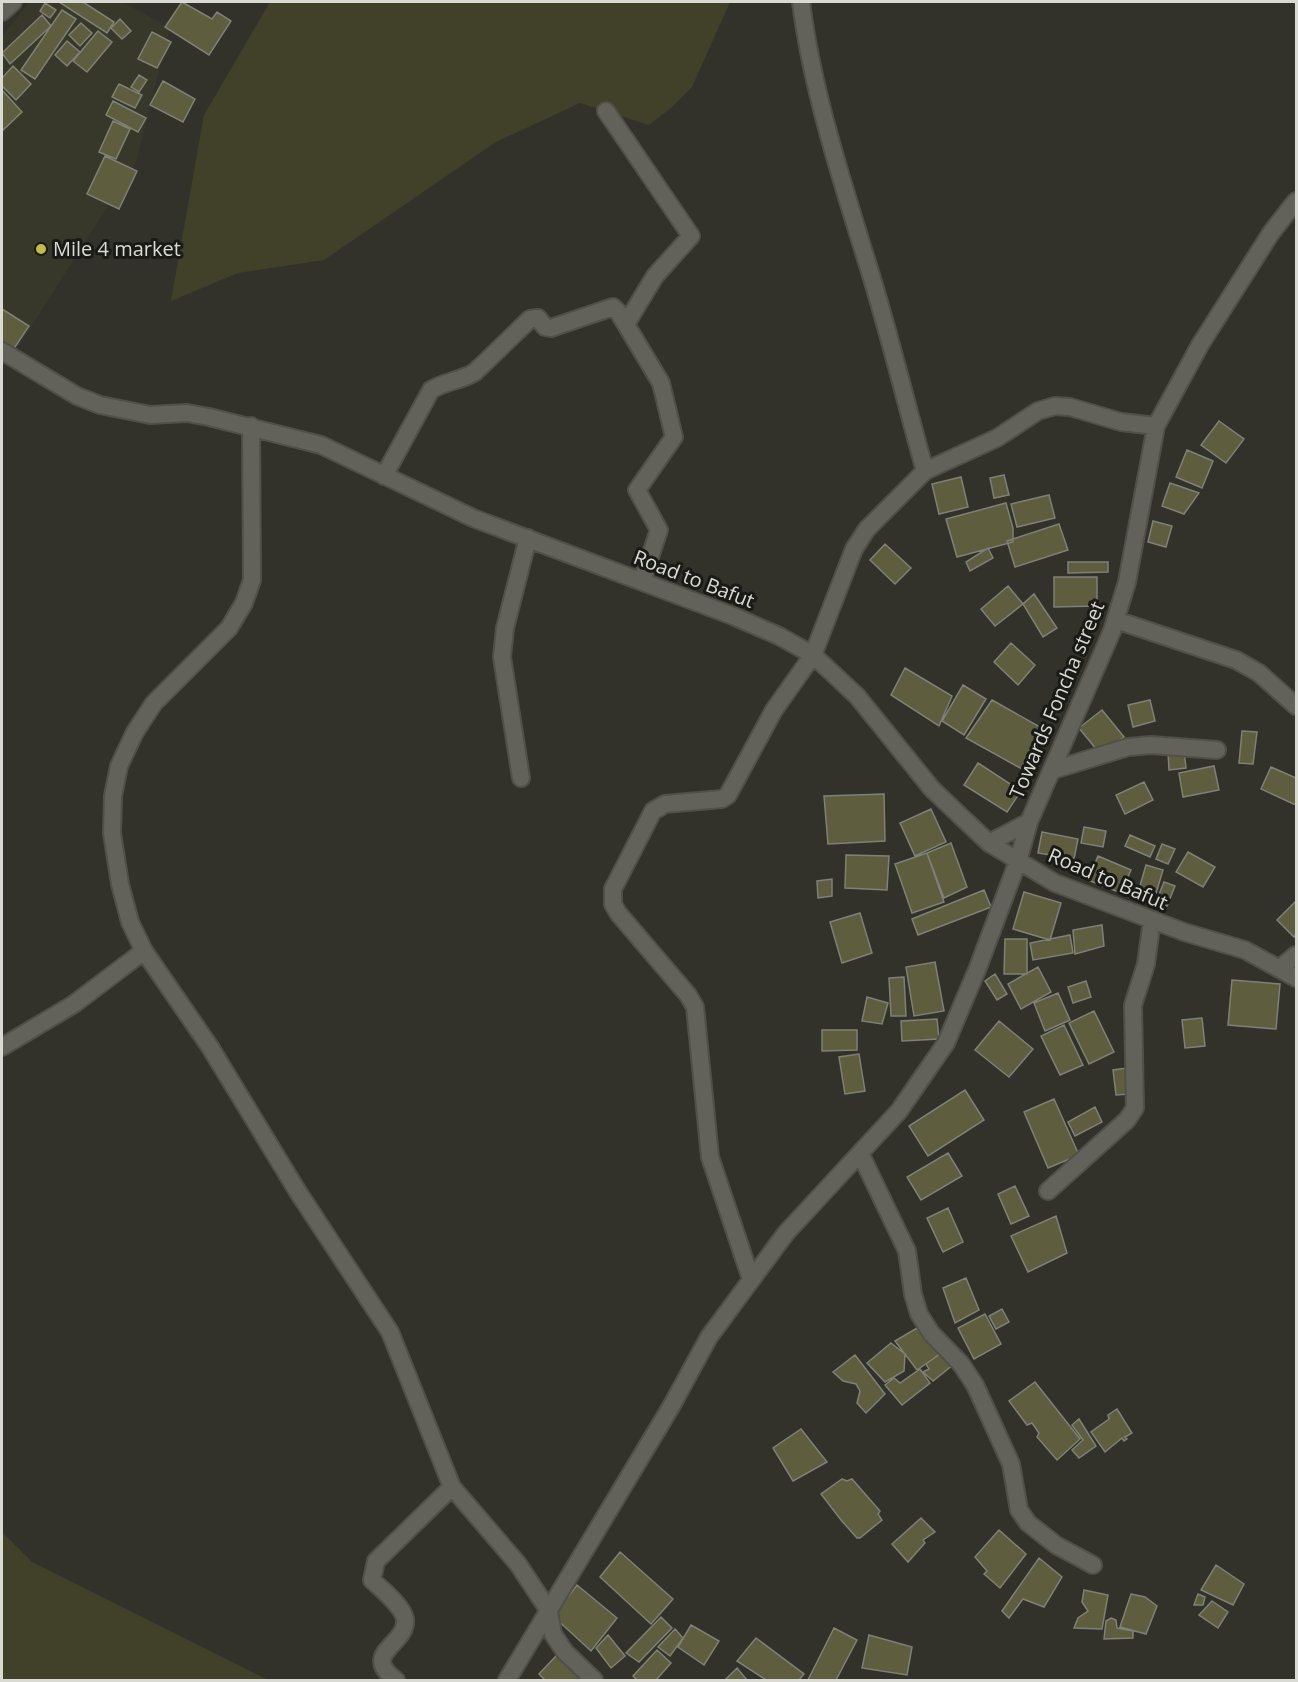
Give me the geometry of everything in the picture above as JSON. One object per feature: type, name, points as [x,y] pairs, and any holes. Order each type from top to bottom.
[{"type":"street","points":[[2,12],[13,2]]},
{"type":"street","points":[[801,2],[804,32],[840,180],[867,261],[925,471]]},
{"type":"street","points":[[606,111],[691,236],[655,276],[626,324]]},
{"type":"street","name":"Towards Foncha street","points":[[507,1680],[672,1405],[709,1337],[786,1233],[898,1111],[946,1043],[977,970],[1018,861],[1029,822],[1097,670],[1116,620],[1136,541],[1156,426],[1206,336],[1271,233],[1296,201]]},
{"type":"street","points":[[384,476],[431,390],[442,383],[465,378],[475,372],[530,319],[538,318],[545,327],[551,328],[613,307],[626,324],[661,383],[664,403],[675,431],[674,437],[637,490],[659,530],[642,581]]},
{"type":"street","name":"Road to Bafut","points":[[2,351],[77,396],[142,414],[187,413],[251,426],[321,445],[473,518],[733,616],[779,636],[813,655],[857,696],[932,789],[989,843],[1055,883],[1152,921],[1245,950],[1296,978]]},
{"type":"street","points":[[751,1278],[710,1157],[695,1007],[688,994],[618,913],[613,904],[613,889],[653,811],[665,804],[722,799],[728,795],[774,710],[813,655],[854,549],[867,529],[925,471],[997,438],[1038,411],[1056,406],[1070,406],[1121,422],[1156,426]]},
{"type":"street","points":[[251,426],[252,580],[244,603],[229,628],[154,703],[135,732],[117,776],[113,796],[112,833],[120,884],[130,922],[144,951],[210,1047],[292,1184],[390,1332],[452,1486],[518,1563],[549,1611],[553,1634],[594,1680]]},
{"type":"street","points":[[521,778],[502,657],[505,628],[528,538]]},
{"type":"street","points":[[1116,620],[1236,660],[1259,673],[1296,706]]},
{"type":"street","points":[[1053,770],[1128,747],[1150,745],[1217,750]]},
{"type":"street","points":[[989,843],[1029,822]]},
{"type":"street","points":[[1048,1191],[1126,1120],[1136,1108],[1134,1005],[1146,964],[1152,921]]},
{"type":"street","points":[[2,1047],[74,1004],[144,951]]},
{"type":"street","points":[[1280,968],[1296,955]]},
{"type":"street","points":[[860,1153],[907,1251],[913,1294],[919,1314],[931,1333],[961,1364],[975,1385],[1011,1464],[1019,1510],[1028,1523],[1056,1545],[1094,1564]]},
{"type":"street","points":[[396,1680],[385,1672],[382,1664],[385,1653],[402,1630],[405,1620],[401,1611],[372,1580],[372,1571],[376,1561],[452,1486]]},
{"type":"shaded area","name":"Mile 4 market","points":[[30,2],[123,2],[170,28],[136,162],[18,347],[2,336],[2,36]]},
{"type":"shaded area","points":[[270,2],[730,2],[692,87],[649,125],[580,103],[496,142],[324,260],[238,273],[171,301],[204,115]]},
{"type":"shaded area","points":[[2,1532],[32,1562],[268,1680],[2,1680]]},
{"type":"building","points":[[59,2],[83,2],[114,22],[107,33]]},
{"type":"building","points":[[182,2],[212,19],[217,12],[231,21],[209,55],[165,27]]},
{"type":"building","points":[[45,3],[56,10],[50,18],[40,11]]},
{"type":"building","points":[[62,10],[76,19],[35,79],[21,70]]},
{"type":"building","points":[[42,15],[51,26],[10,64],[2,53]]},
{"type":"building","points":[[120,19],[131,31],[122,39],[111,28]]},
{"type":"building","points":[[81,23],[92,33],[80,46],[69,35]]},
{"type":"building","points":[[98,31],[112,42],[87,72],[73,61]]},
{"type":"building","points":[[152,32],[171,42],[157,68],[138,59]]},
{"type":"building","points":[[67,41],[80,52],[67,66],[55,55]]},
{"type":"building","points":[[13,66],[31,84],[16,100],[2,86],[2,78]]},
{"type":"building","points":[[139,75],[147,80],[139,92],[131,87]]},
{"type":"building","points":[[163,81],[195,99],[183,122],[150,105]]},
{"type":"building","points":[[119,84],[142,95],[135,108],[112,97]]},
{"type":"building","points":[[2,90],[22,112],[2,131]]},
{"type":"building","points":[[113,101],[146,118],[138,132],[106,115]]},
{"type":"building","points":[[113,121],[130,129],[116,159],[99,152]]},
{"type":"building","points":[[105,156],[137,171],[119,209],[87,194]]},
{"type":"building","points":[[2,309],[29,326],[13,350],[2,343]]},
{"type":"building","points":[[1219,421],[1244,439],[1226,463],[1201,445]]},
{"type":"building","points":[[1187,450],[1213,461],[1202,488],[1176,477]]},
{"type":"building","points":[[1004,475],[1009,495],[994,498],[990,478]]},
{"type":"building","points":[[961,477],[968,507],[939,514],[932,484]]},
{"type":"building","points":[[1170,483],[1199,493],[1184,514],[1162,506]]},
{"type":"building","points":[[1049,495],[1055,518],[1017,527],[1011,504]]},
{"type":"building","points":[[1006,503],[1013,528],[1013,542],[957,557],[946,519]]},
{"type":"building","points":[[1153,521],[1172,526],[1166,547],[1148,542]]},
{"type":"building","points":[[1059,524],[1068,550],[1015,567],[1007,541]]},
{"type":"building","points":[[885,544],[911,568],[895,584],[870,560]]},
{"type":"building","points":[[988,548],[993,558],[970,571],[966,562]]},
{"type":"building","points":[[1068,562],[1108,562],[1108,572],[1068,573]]},
{"type":"building","points":[[1054,577],[1097,577],[1097,606],[1054,607]]},
{"type":"building","points":[[1008,586],[1023,604],[995,626],[981,609]]},
{"type":"building","points":[[1034,594],[1057,628],[1043,637],[1023,604]]},
{"type":"building","points":[[1011,643],[1035,665],[1018,685],[994,662]]},
{"type":"building","points":[[905,668],[952,696],[939,726],[891,695]]},
{"type":"building","points":[[963,685],[986,699],[964,735],[942,721]]},
{"type":"building","points":[[992,700],[1040,727],[1022,769],[966,738]]},
{"type":"building","points":[[1150,700],[1155,721],[1133,727],[1128,705]]},
{"type":"building","points":[[1102,710],[1124,737],[1101,755],[1079,728]]},
{"type":"building","points":[[1242,731],[1257,732],[1253,764],[1239,763]]},
{"type":"building","points":[[1184,751],[1186,768],[1169,770],[1168,752]]},
{"type":"building","points":[[978,763],[1021,791],[1007,812],[964,785]]},
{"type":"building","points":[[1214,766],[1219,790],[1183,797],[1179,773]]},
{"type":"building","points":[[1271,767],[1296,778],[1296,805],[1261,789]]},
{"type":"building","points":[[1144,782],[1153,800],[1125,814],[1116,795]]},
{"type":"building","points":[[884,794],[885,841],[828,844],[824,796]]},
{"type":"building","points":[[931,809],[946,842],[915,856],[900,823]]},
{"type":"building","points":[[1084,827],[1106,831],[1103,847],[1081,843]]},
{"type":"building","points":[[1042,832],[1078,839],[1074,859],[1038,853]]},
{"type":"building","points":[[1130,835],[1155,846],[1150,857],[1125,846]]},
{"type":"building","points":[[951,843],[967,887],[944,898],[927,853]]},
{"type":"building","points":[[1162,844],[1175,849],[1168,864],[1156,859]]},
{"type":"building","points":[[1188,852],[1215,867],[1203,887],[1176,872]]},
{"type":"building","points":[[927,853],[944,902],[912,913],[895,864]]},
{"type":"building","points":[[846,855],[889,856],[887,890],[845,888]]},
{"type":"building","points":[[1098,856],[1131,870],[1121,893],[1088,880]]},
{"type":"building","points":[[1146,865],[1163,870],[1154,900],[1137,896]]},
{"type":"building","points":[[832,879],[832,896],[818,898],[817,881]]},
{"type":"building","points":[[1164,882],[1175,886],[1167,906],[1156,902]]},
{"type":"building","points":[[984,890],[991,907],[918,935],[912,919]]},
{"type":"building","points":[[1024,892],[1061,903],[1050,940],[1013,929]]},
{"type":"building","points":[[1296,901],[1296,934],[1294,937],[1277,920]]},
{"type":"building","points":[[860,913],[872,953],[842,963],[830,922]]},
{"type":"building","points":[[1102,925],[1104,946],[1075,954],[1073,930]]},
{"type":"building","points":[[1070,935],[1073,953],[1033,960],[1030,943]]},
{"type":"building","points":[[1005,939],[1027,939],[1027,974],[1004,974]]},
{"type":"building","points":[[935,962],[944,1011],[914,1016],[906,967]]},
{"type":"building","points":[[1038,967],[1051,992],[1021,1009],[1008,984]]},
{"type":"building","points":[[995,974],[1007,994],[997,1000],[985,981]]},
{"type":"building","points":[[904,977],[906,1016],[891,1016],[889,978]]},
{"type":"building","points":[[1232,980],[1280,984],[1276,1029],[1228,1025]]},
{"type":"building","points":[[1086,981],[1091,997],[1073,1003],[1068,987]]},
{"type":"building","points":[[1058,993],[1070,1020],[1045,1031],[1034,1003]]},
{"type":"building","points":[[867,997],[888,1003],[882,1024],[862,1021]]},
{"type":"building","points":[[1094,1011],[1114,1052],[1089,1064],[1069,1023]]},
{"type":"building","points":[[1202,1018],[1205,1046],[1185,1048],[1182,1020]]},
{"type":"building","points":[[937,1019],[939,1039],[902,1041],[901,1021]]},
{"type":"building","points":[[999,1021],[1033,1049],[1009,1077],[975,1050]]},
{"type":"building","points":[[1064,1025],[1083,1065],[1060,1075],[1041,1036]]},
{"type":"building","points":[[822,1030],[857,1030],[857,1050],[822,1051]]},
{"type":"building","points":[[859,1054],[865,1091],[845,1094],[839,1057]]},
{"type":"building","points":[[1127,1068],[1129,1094],[1116,1095],[1113,1070]]},
{"type":"building","points":[[965,1090],[984,1120],[928,1156],[909,1126]]},
{"type":"building","points":[[1054,1099],[1079,1155],[1048,1168],[1024,1112]]},
{"type":"building","points":[[1095,1107],[1102,1122],[1075,1136],[1068,1122]]},
{"type":"building","points":[[948,1153],[962,1176],[921,1200],[907,1177]]},
{"type":"building","points":[[1015,1186],[1029,1216],[1011,1224],[998,1194]]},
{"type":"building","points":[[948,1208],[963,1242],[943,1252],[927,1218]]},
{"type":"building","points":[[1056,1216],[1067,1253],[1028,1272],[1011,1236]]},
{"type":"building","points":[[966,1278],[979,1310],[955,1323],[943,1288]]},
{"type":"building","points":[[1002,1309],[1009,1322],[996,1329],[989,1316]]},
{"type":"building","points":[[985,1314],[1001,1344],[974,1359],[958,1328]]},
{"type":"building","points":[[917,1328],[926,1341],[931,1338],[940,1354],[917,1370],[895,1341]]},
{"type":"building","points":[[891,1343],[905,1354],[904,1371],[885,1382],[867,1363]]},
{"type":"building","points":[[940,1354],[954,1364],[933,1381],[923,1372],[929,1369],[926,1364]]},
{"type":"building","points":[[855,1355],[885,1394],[866,1413],[857,1403],[860,1391],[856,1384],[843,1381],[833,1372]]},
{"type":"building","points":[[920,1369],[930,1383],[902,1405],[885,1385],[894,1378],[900,1383]]},
{"type":"building","points":[[1035,1382],[1080,1439],[1057,1460],[1037,1437],[1039,1433],[1032,1423],[1027,1425],[1009,1401]]},
{"type":"building","points":[[1117,1409],[1132,1433],[1125,1437],[1127,1439],[1124,1441],[1122,1438],[1105,1452],[1091,1432],[1109,1419],[1108,1415]]},
{"type":"building","points":[[1079,1419],[1096,1446],[1079,1458],[1072,1450],[1083,1440],[1072,1425]]},
{"type":"building","points":[[801,1429],[827,1462],[793,1481],[773,1448]]},
{"type":"building","points":[[842,1479],[847,1481],[852,1479],[880,1511],[878,1514],[882,1520],[860,1538],[857,1538],[841,1520],[821,1494]]},
{"type":"building","points":[[921,1518],[935,1532],[923,1540],[925,1543],[908,1562],[892,1544]]},
{"type":"building","points":[[999,1530],[1026,1554],[1000,1588],[984,1574],[987,1571],[975,1557]]},
{"type":"building","points":[[620,1552],[673,1599],[651,1624],[600,1577]]},
{"type":"building","points":[[1039,1558],[1062,1577],[1044,1607],[1023,1599],[1009,1618],[1002,1611]]},
{"type":"building","points":[[1216,1565],[1244,1584],[1233,1605],[1201,1590]]},
{"type":"building","points":[[577,1585],[617,1618],[591,1651],[553,1616]]},
{"type":"building","points":[[1084,1590],[1108,1595],[1102,1629],[1074,1628],[1078,1618],[1088,1611],[1082,1602]]},
{"type":"building","points":[[1131,1594],[1145,1597],[1157,1606],[1146,1634],[1120,1627]]},
{"type":"building","points":[[1198,1594],[1205,1597],[1203,1605],[1194,1605]]},
{"type":"building","points":[[1212,1601],[1228,1612],[1218,1628],[1199,1615]]},
{"type":"building","points":[[661,1617],[672,1628],[639,1662],[626,1653]]},
{"type":"building","points":[[1111,1618],[1116,1620],[1117,1628],[1133,1631],[1133,1638],[1104,1639],[1106,1621]]},
{"type":"building","points":[[691,1625],[719,1641],[704,1665],[678,1647]]},
{"type":"building","points":[[834,1628],[857,1640],[836,1680],[808,1680]]},
{"type":"building","points":[[675,1629],[683,1638],[670,1656],[658,1647]]},
{"type":"building","points":[[608,1635],[625,1656],[611,1668],[596,1648]]},
{"type":"building","points":[[869,1635],[912,1647],[907,1675],[862,1668]]},
{"type":"building","points":[[756,1638],[804,1674],[799,1680],[766,1680],[737,1661]]},
{"type":"building","points":[[657,1650],[671,1663],[656,1680],[637,1680],[633,1676]]},
{"type":"building","points":[[556,1656],[582,1680],[545,1680],[539,1674]]},
{"type":"building","points":[[737,1668],[747,1680],[725,1680]]},
{"type":"place","name":"Mile 4 market","points":[[41,249]]}]
